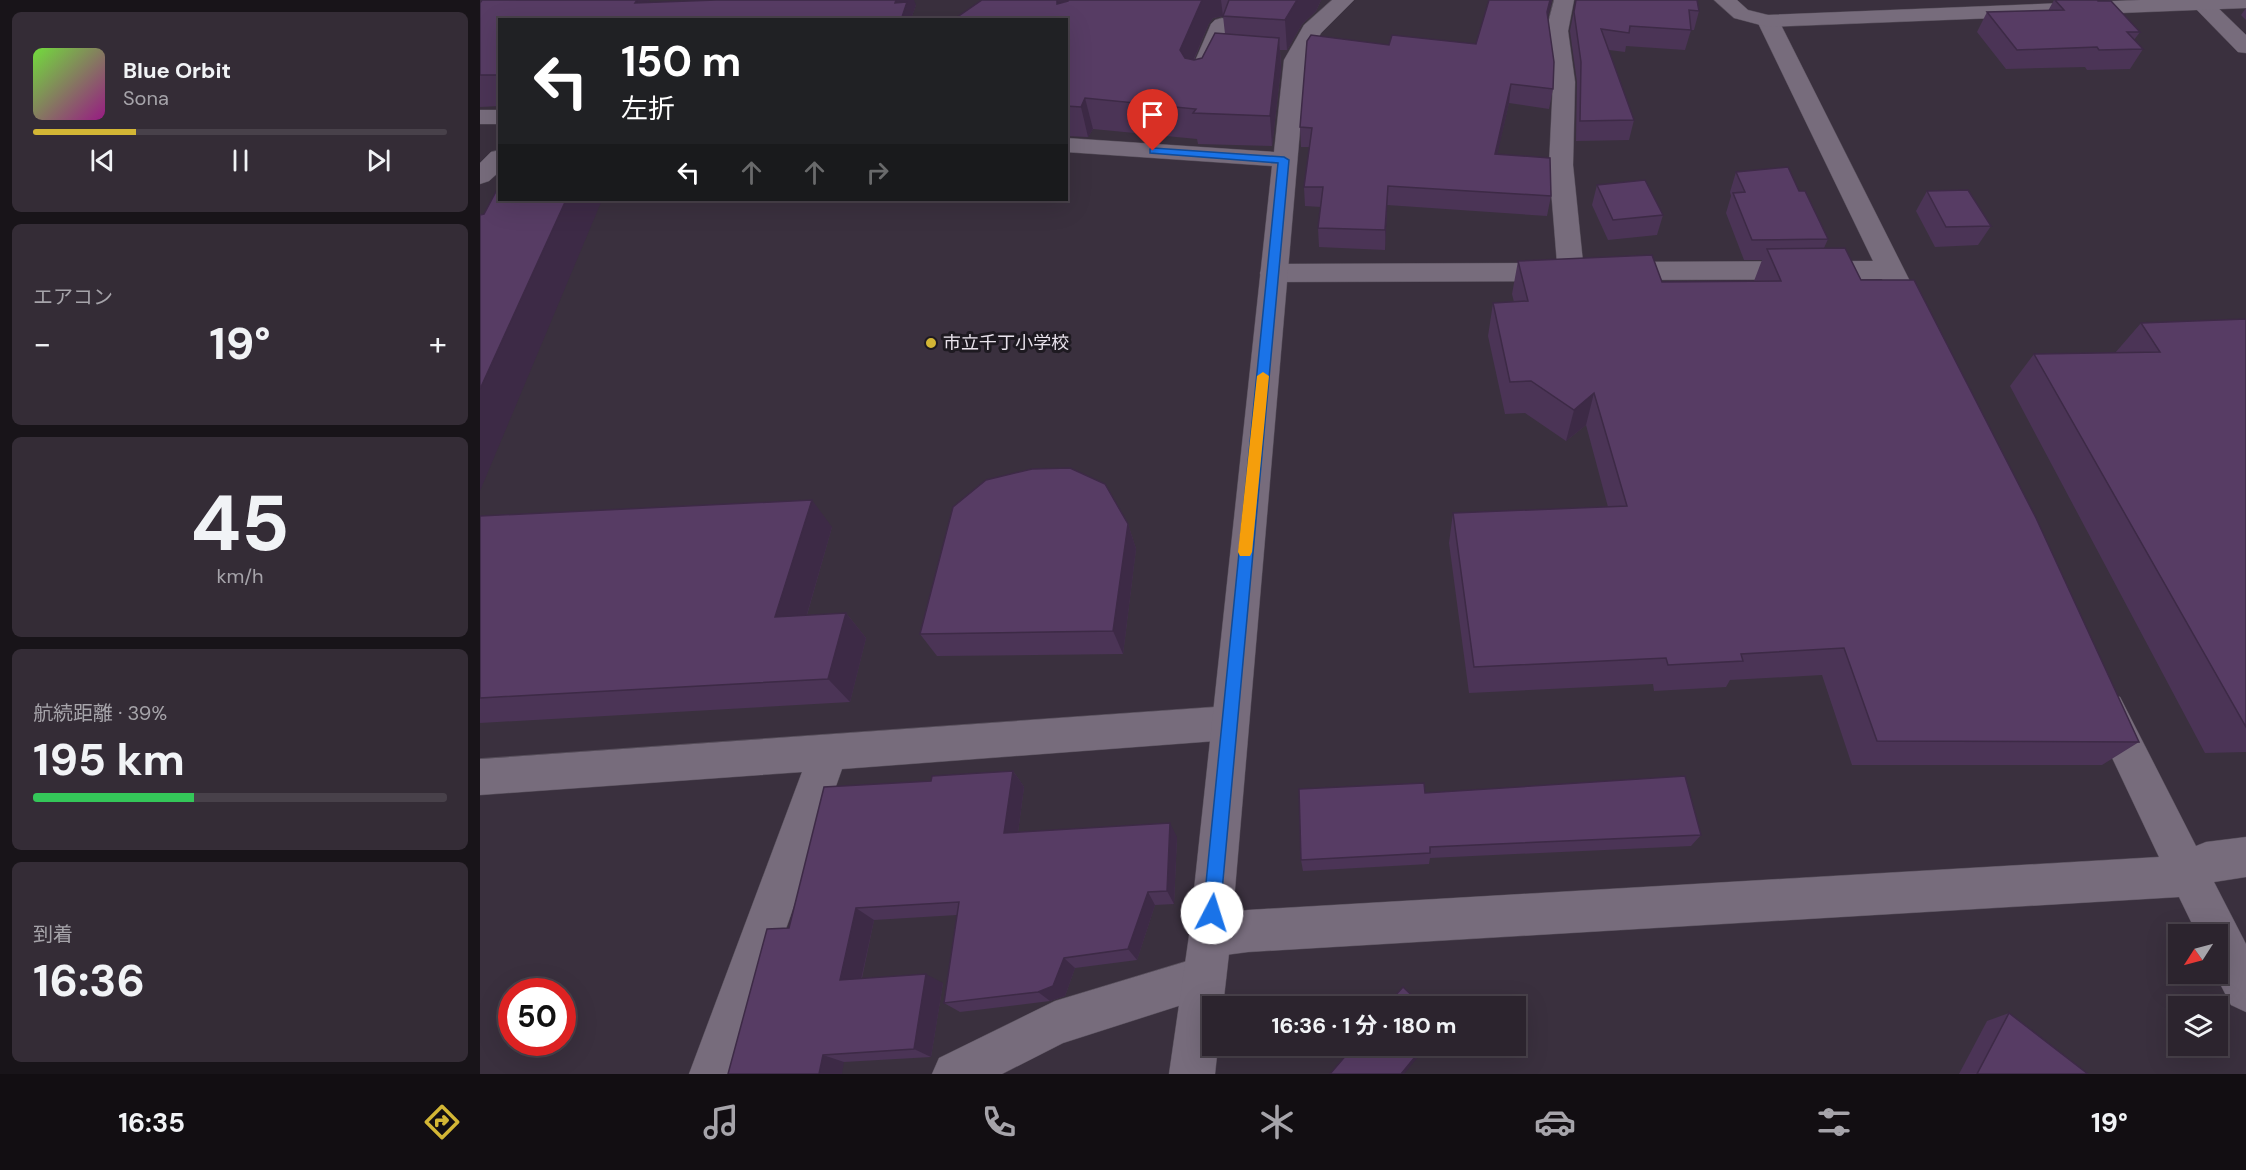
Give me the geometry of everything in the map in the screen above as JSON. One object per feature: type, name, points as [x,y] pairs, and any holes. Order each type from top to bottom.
[{"type":"street","points":[[1192,1074],[1210,936],[1228,723],[1284,160],[1284,59],[1344,0]]},
{"type":"street","points":[[1563,0],[1557,31],[1564,82],[1561,165],[1571,272]]},
{"type":"street","points":[[1724,0],[1741,14],[1768,21],[2246,2]]},
{"type":"street","points":[[2202,4],[2246,47]]},
{"type":"street","points":[[1768,21],[1927,344]]},
{"type":"street","points":[[1198,81],[1220,55],[1222,24]]},
{"type":"street","points":[[480,117],[498,117]]},
{"type":"street","points":[[1068,145],[1284,160]]},
{"type":"street","points":[[480,176],[498,159]]},
{"type":"street","points":[[1273,273],[1891,270]]},
{"type":"street","points":[[2095,685],[2246,990]]},
{"type":"street","points":[[480,777],[1228,723]]},
{"type":"street","points":[[712,1074],[829,751]]},
{"type":"street","points":[[1210,936],[1260,930],[2189,876],[2206,862],[2246,857]]},
{"type":"street","points":[[955,1074],[1055,1023],[1204,978]]},
{"type":"building","points":[[482,0],[637,0],[635,3],[716,0],[896,0],[895,3],[907,2],[902,18],[498,18],[498,75],[480,75],[480,3]]},
{"type":"building","points":[[982,0],[1057,0],[1057,4],[1069,0],[1202,0],[1180,50],[1185,58],[1194,60],[1202,58],[1215,33],[1279,38],[1270,116],[1193,113],[1196,109],[1085,98],[1081,107],[1068,106],[1068,18],[956,18]]},
{"type":"building","points":[[1229,0],[1297,0],[1285,20],[1223,16]]},
{"type":"building","points":[[1489,0],[1550,0],[1547,12],[1554,62],[1553,89],[1511,84],[1495,154],[1550,158],[1551,196],[1388,186],[1385,230],[1318,228],[1323,187],[1304,187],[1312,128],[1300,127],[1307,41],[1311,35],[1389,45],[1392,35],[1476,44]]},
{"type":"building","points":[[1576,0],[1697,0],[1699,11],[1689,10],[1691,30],[1630,26],[1629,33],[1601,29],[1634,120],[1580,121],[1581,62],[1574,12]]},
{"type":"building","points":[[2055,0],[2111,1],[2140,32],[2127,32],[2143,49],[2099,50],[2097,47],[2017,50],[1987,12],[2064,10]]},
{"type":"building","points":[[1788,167],[1799,191],[1805,191],[1828,239],[1752,240],[1733,193],[1745,192],[1736,172]]},
{"type":"building","points":[[1645,180],[1663,215],[1613,220],[1597,185]]},
{"type":"building","points":[[498,188],[498,201],[566,201],[480,389],[480,215],[484,214]]},
{"type":"building","points":[[1968,190],[1991,226],[1946,227],[1927,191]]},
{"type":"building","points":[[1845,248],[1861,280],[1914,280],[2036,518],[2139,742],[1877,741],[1844,648],[1741,654],[1743,661],[1668,665],[1666,658],[1474,667],[1453,513],[1627,506],[1594,393],[1574,410],[1531,381],[1510,382],[1493,303],[1528,301],[1518,261],[1652,255],[1662,282],[1781,281],[1767,249]]},
{"type":"building","points":[[2246,319],[2246,727],[2034,354],[2160,352],[2141,323]]},
{"type":"building","points":[[1070,468],[1105,484],[1128,524],[1113,631],[920,634],[953,507],[986,480],[1032,469]]},
{"type":"building","points":[[812,500],[775,617],[846,613],[828,679],[480,698],[480,516]]},
{"type":"building","points":[[1013,771],[1004,833],[1170,823],[1167,891],[1148,892],[1128,949],[1064,958],[1053,986],[1038,992],[944,1003],[959,902],[856,908],[840,980],[926,974],[914,1049],[823,1055],[819,1074],[728,1074],[767,929],[789,928],[824,787],[931,781],[932,776]]},
{"type":"building","points":[[1685,776],[1701,835],[1430,847],[1430,853],[1301,860],[1299,789],[1424,783],[1425,793]]},
{"type":"building","points":[[1403,987],[1412,996],[1395,996]]},
{"type":"building","points":[[2009,1013],[2088,1074],[1977,1074]]},
{"type":"building","points":[[1345,1056],[1416,1056],[1401,1074],[1330,1074]]},
{"type":"slow traffic","points":[[1245,552],[1263,376]]},
{"type":"place","name":"市立千丁小学校","points":[[931,343]]},
{"type":"route","points":[[1153,151],[1284,160],[1228,723],[1212,913]]}]
